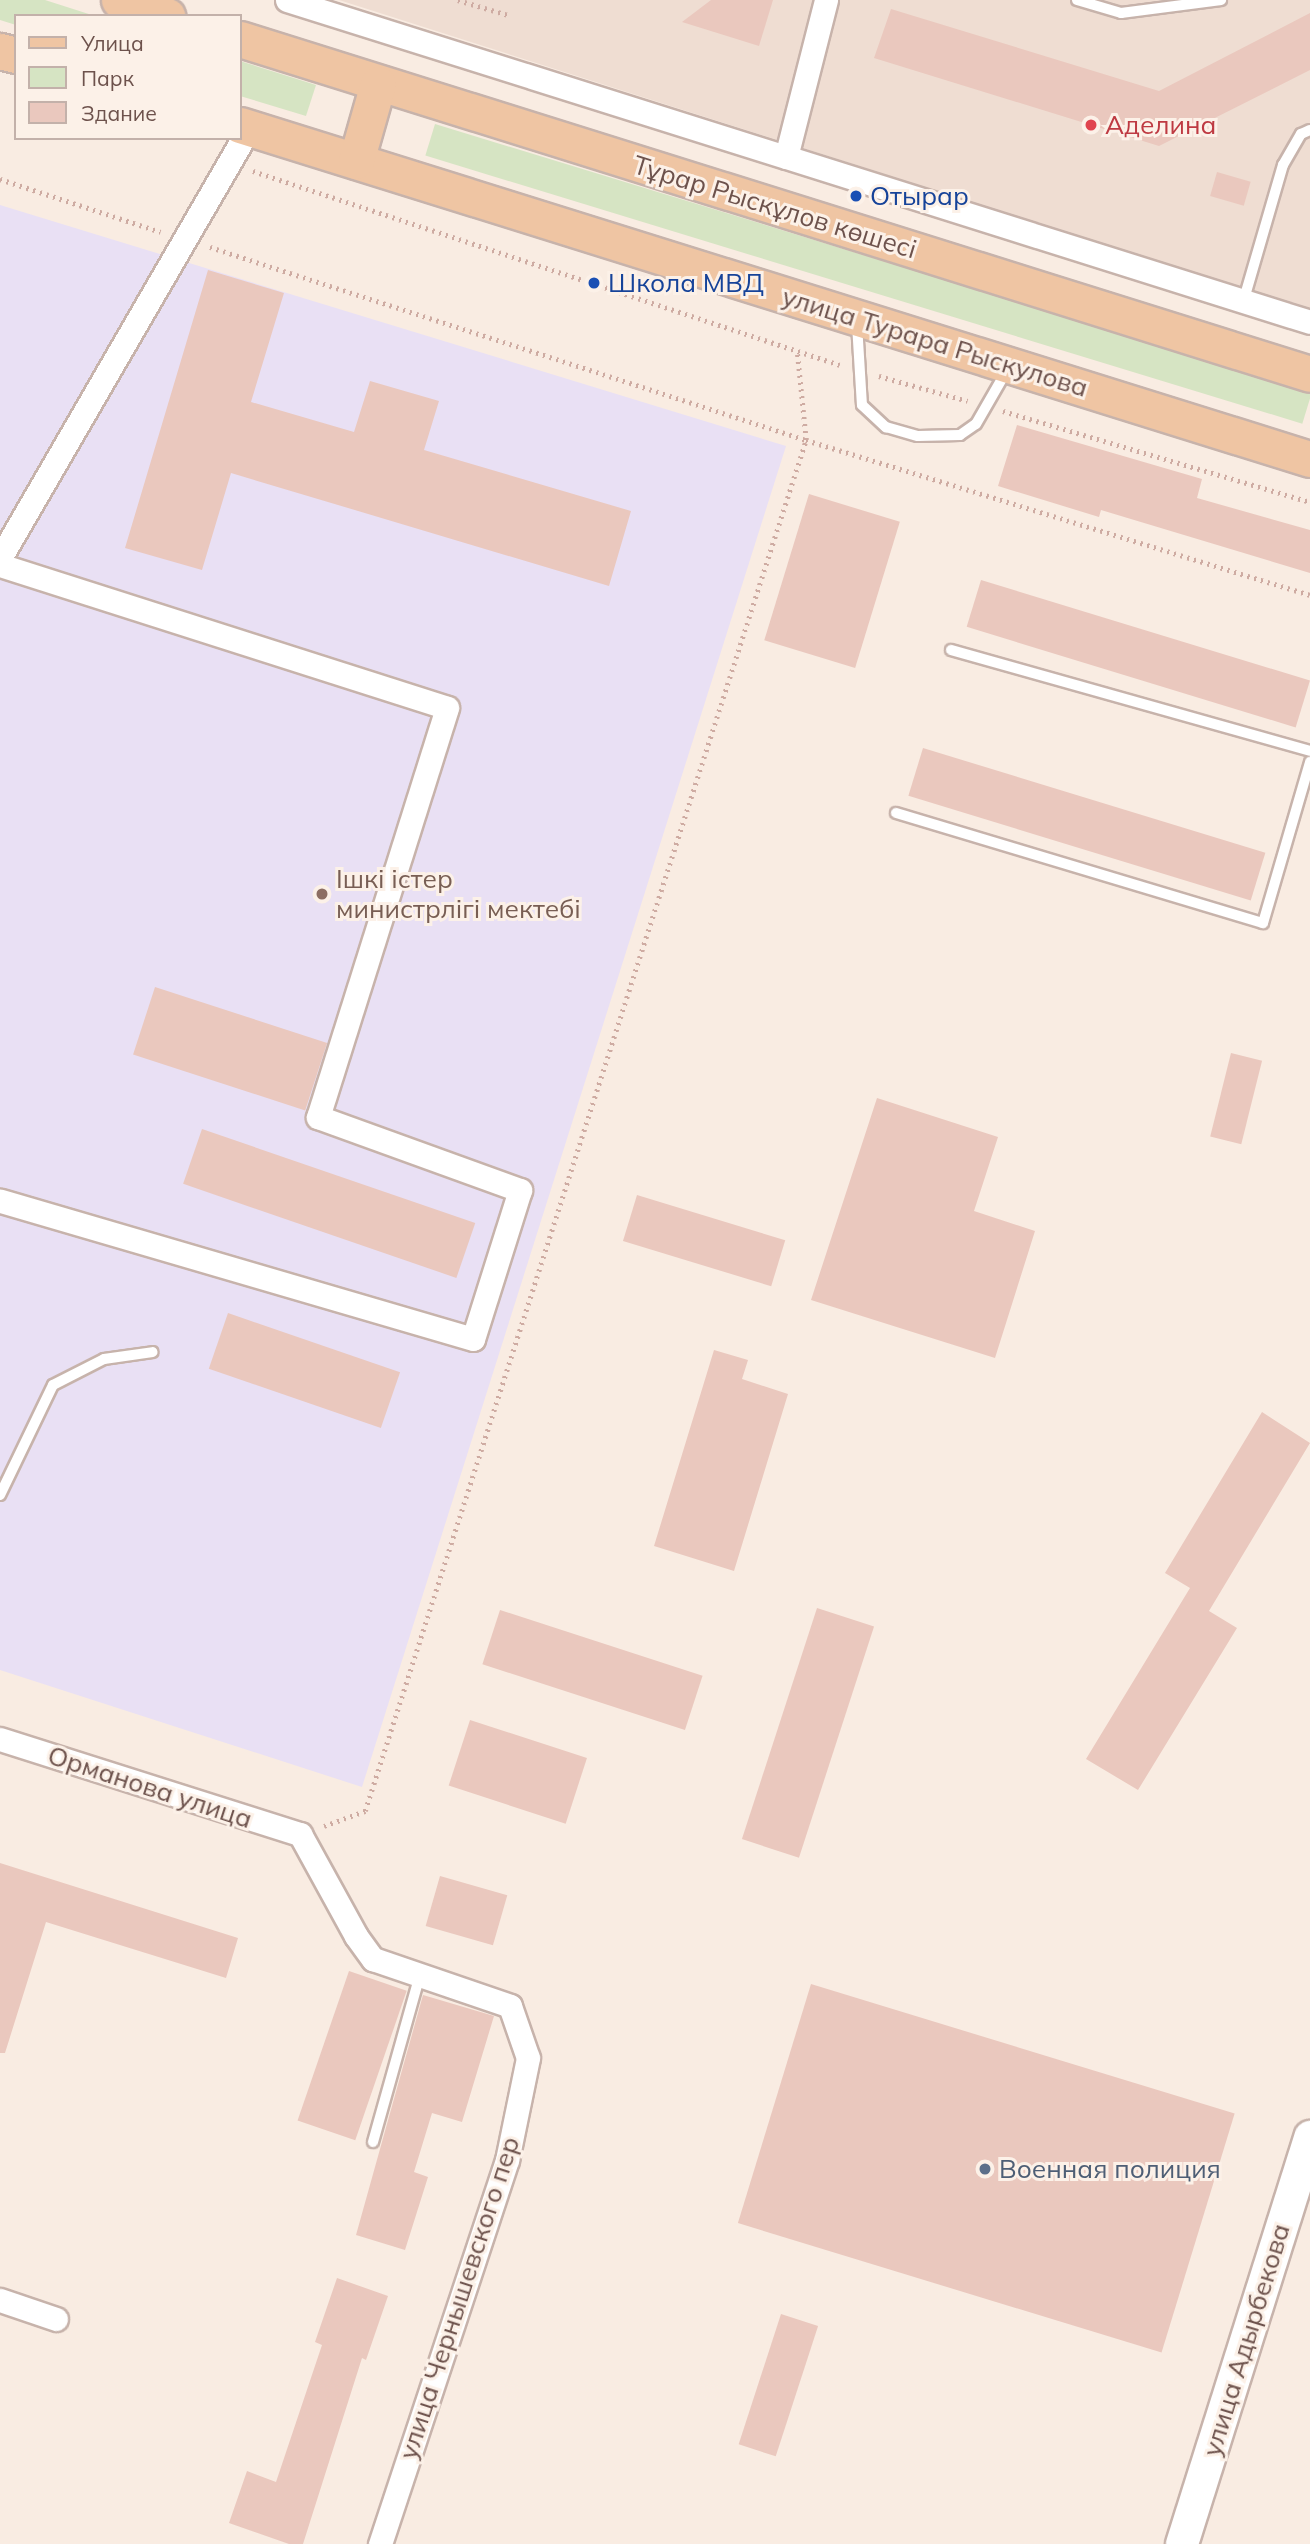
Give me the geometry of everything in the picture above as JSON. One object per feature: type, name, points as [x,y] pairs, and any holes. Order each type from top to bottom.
[{"type":"main road","points":[[118,0],[161,14]]},
{"type":"main road","name":"Тұрар Рыскұлов көшесі","points":[[242,40],[1310,374]]},
{"type":"main road","points":[[356,161],[378,84]]},
{"type":"main road","name":"улица Турара Рыскулова","points":[[244,127],[1310,459]]},
{"type":"main road","name":"улица Адырбекова","points":[[1182,2544],[1310,2137]]},
{"type":"street","points":[[786,157],[826,0]]},
{"type":"street","points":[[295,1],[1310,322]]},
{"type":"street","points":[[0,558],[229,163],[239,140]]},
{"type":"street","points":[[0,565],[447,708],[318,1117],[520,1190],[473,1339],[0,1201]]},
{"type":"street","name":"Орманова улица","points":[[0,1739],[300,1834]]},
{"type":"street","name":"улица Чернышевского пер","points":[[300,1834],[373,1959],[510,2006],[528,2058],[507,2160],[380,2544]]},
{"type":"street","points":[[0,2300],[56,2319]]},
{"type":"lane","points":[[1077,0],[1121,13],[1221,0]]},
{"type":"lane","points":[[1244,299],[1283,165],[1301,134],[1310,130]]},
{"type":"lane","points":[[857,318],[862,405],[886,427],[918,436],[960,435],[976,424],[1010,365]]},
{"type":"lane","points":[[951,650],[1310,751]]},
{"type":"lane","points":[[896,813],[1263,923],[1310,762]]},
{"type":"lane","points":[[0,1494],[53,1385],[104,1359],[153,1352]]},
{"type":"lane","points":[[373,2142],[420,1975]]},
{"type":"path","points":[[458,0],[508,15]]},
{"type":"path","points":[[229,163],[797,352],[1310,502]]},
{"type":"path","points":[[0,179],[806,440],[1310,595]]},
{"type":"path","points":[[300,1834],[365,1811],[806,440],[797,352]]},
{"type":"shaded area","points":[[339,0],[1310,0],[1310,310]]},
{"type":"shaded area","name":"Ішкі істер министрлігі мектебі","points":[[0,205],[786,446],[362,1787],[0,1670]]},
{"type":"green space","points":[[0,0],[45,0],[89,14],[14,14],[14,24],[0,20]]},
{"type":"green space","points":[[242,62],[316,85],[306,116],[242,97]]},
{"type":"green space","points":[[435,124],[1310,392],[1302,424],[425,156]]},
{"type":"building","points":[[711,0],[773,0],[759,46],[682,22]]},
{"type":"building","points":[[891,9],[1159,91],[1310,13],[1310,70],[1159,146],[874,58]]},
{"type":"building","points":[[1217,172],[1251,182],[1244,206],[1210,196]]},
{"type":"building","points":[[208,270],[284,293],[251,402],[354,432],[370,381],[439,401],[424,450],[631,511],[609,586],[231,473],[202,570],[125,548]]},
{"type":"building","points":[[1017,425],[1202,479],[1197,498],[1310,530],[1310,573],[1101,510],[1099,517],[998,486]]},
{"type":"building","points":[[809,494],[900,522],[855,668],[764,640]]},
{"type":"building","points":[[981,580],[1310,681],[1296,727],[967,627]]},
{"type":"building","points":[[923,748],[1265,853],[1251,900],[908,796]]},
{"type":"building","points":[[155,987],[327,1043],[305,1110],[133,1055]]},
{"type":"building","points":[[1231,1053],[1262,1061],[1241,1144],[1210,1136]]},
{"type":"building","points":[[877,1098],[998,1137],[974,1211],[1035,1231],[995,1358],[811,1300]]},
{"type":"building","points":[[202,1129],[475,1223],[456,1278],[183,1184]]},
{"type":"building","points":[[637,1195],[785,1240],[771,1286],[623,1241]]},
{"type":"building","points":[[228,1313],[400,1372],[381,1428],[209,1369]]},
{"type":"building","points":[[714,1350],[748,1360],[742,1379],[788,1394],[734,1571],[654,1546]]},
{"type":"building","points":[[1262,1412],[1310,1443],[1209,1611],[1237,1628],[1138,1790],[1086,1759],[1190,1588],[1165,1573]]},
{"type":"building","points":[[817,1608],[874,1627],[799,1858],[742,1839]]},
{"type":"building","points":[[500,1610],[703,1676],[685,1730],[482,1664]]},
{"type":"building","points":[[470,1720],[587,1758],[566,1824],[449,1786]]},
{"type":"building","points":[[0,1863],[238,1938],[226,1978],[46,1922],[5,2053],[0,2053]]},
{"type":"building","points":[[440,1876],[507,1895],[493,1945],[426,1926]]},
{"type":"building","points":[[349,1971],[407,1991],[355,2140],[298,2120]]},
{"type":"building","name":"Военная полиция","points":[[811,1984],[1235,2114],[1162,2353],[738,2223]]},
{"type":"building","points":[[423,1995],[494,2016],[462,2122],[432,2113],[414,2172],[428,2177],[405,2250],[356,2235]]},
{"type":"building","points":[[337,2278],[388,2296],[366,2360],[362,2358],[303,2544],[289,2544],[229,2523],[247,2471],[276,2482],[322,2345],[315,2342]]},
{"type":"building","points":[[781,2314],[818,2326],[776,2456],[739,2444]]},
{"type":"place","name":"Аделина","points":[[1091,125]]},
{"type":"place","name":"Отырар","points":[[856,196]]},
{"type":"place","name":"Школа МВД","points":[[594,283]]},
{"type":"place","name":"Ішкі істер министрлігі мектебі","points":[[322,894]]},
{"type":"place","name":"Военная полиция","points":[[985,2169]]}]
